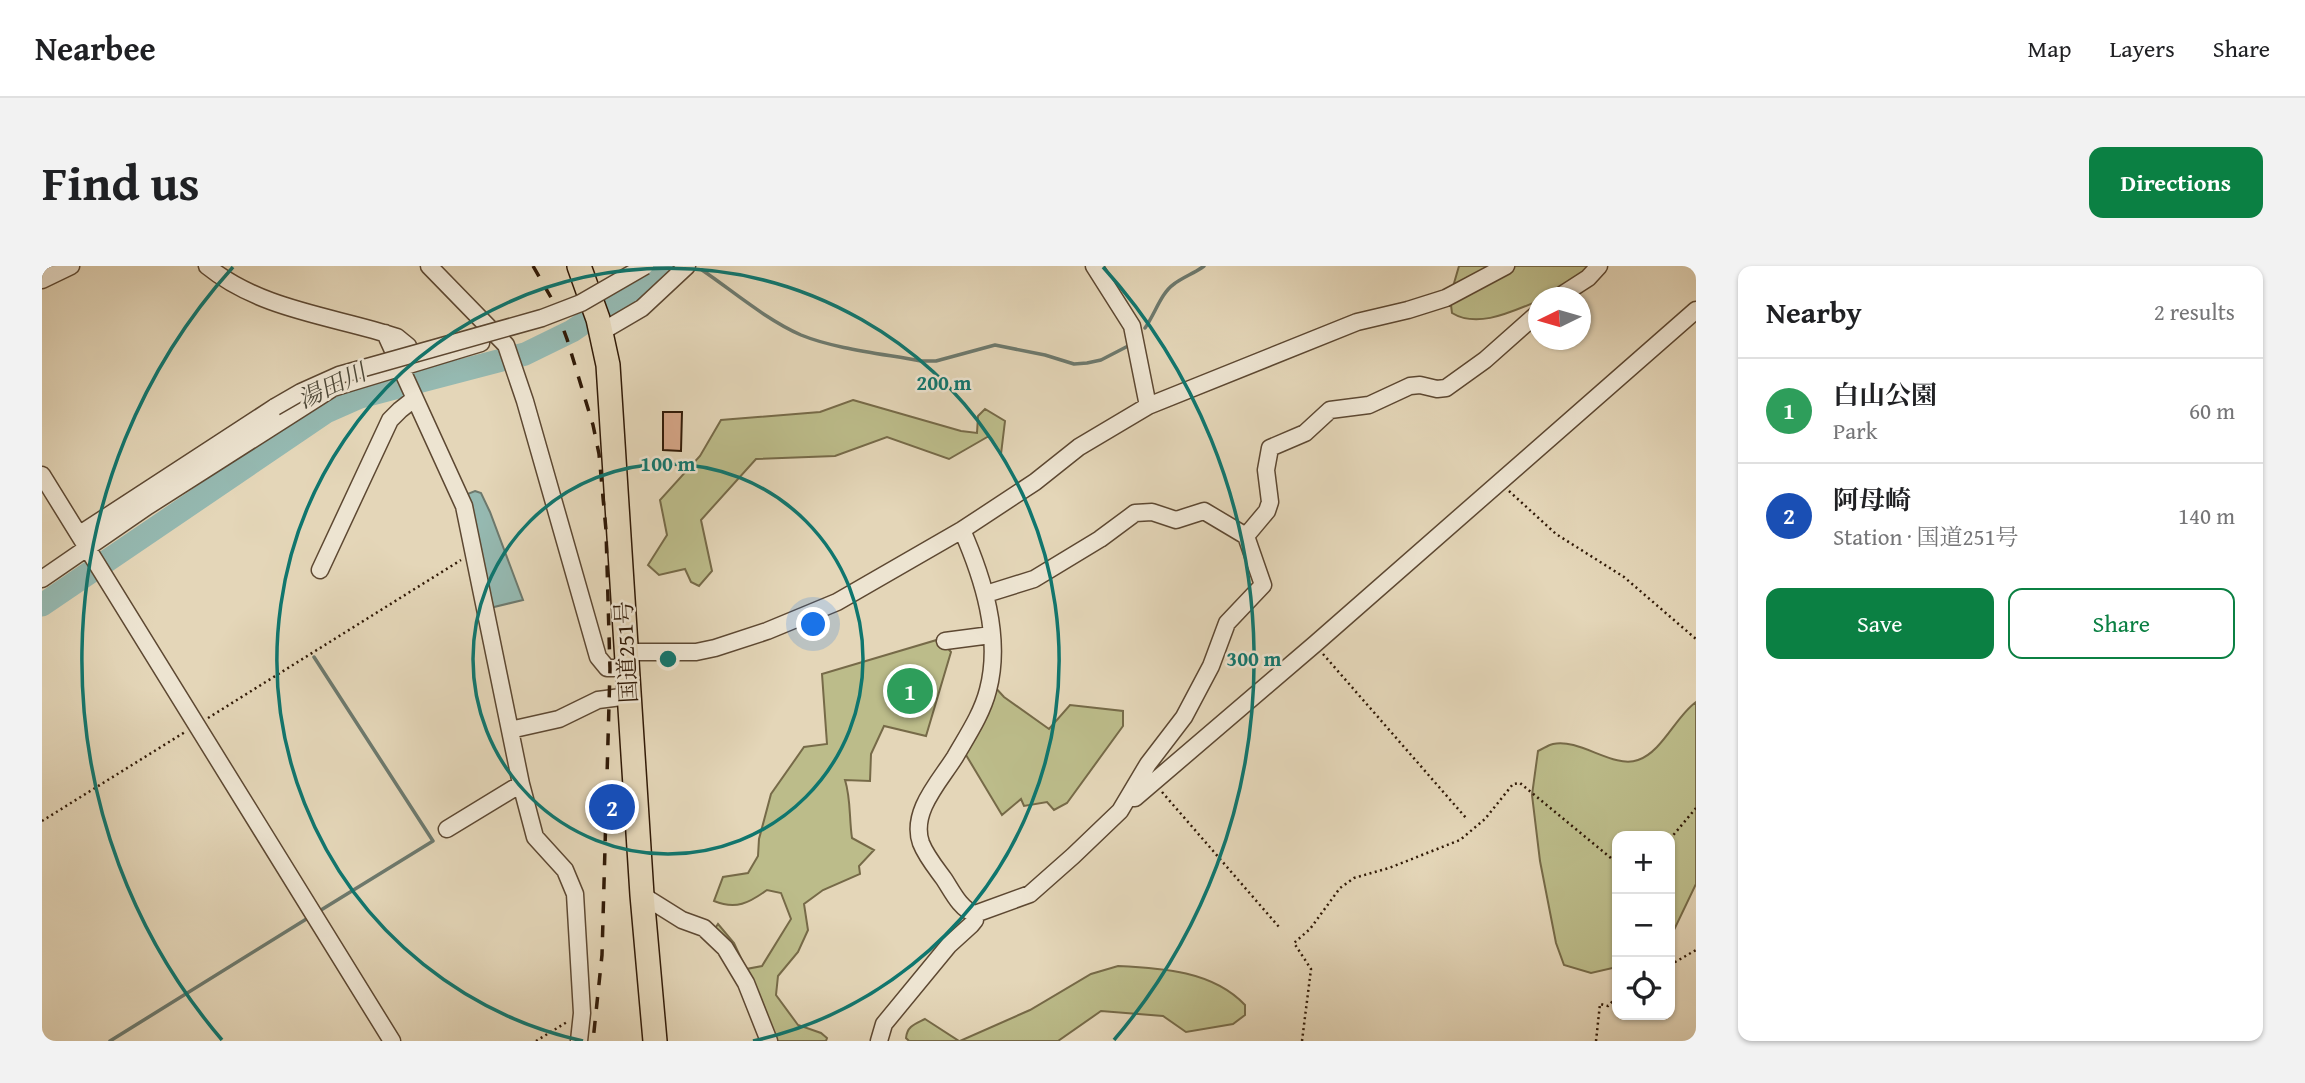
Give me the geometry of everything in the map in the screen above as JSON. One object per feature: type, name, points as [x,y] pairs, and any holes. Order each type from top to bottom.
[{"type":"highway","name":"国道251号","points":[[579,266],[597,317],[608,365],[642,895],[655,1041]]},
{"type":"street","points":[[42,280],[71,266]]},
{"type":"street","points":[[207,266],[217,274],[275,304],[397,337],[408,346],[415,362]]},
{"type":"street","points":[[429,266],[503,341],[513,364],[598,657],[607,668],[627,660],[715,648],[768,631],[836,602],[962,530],[1035,482],[1079,447],[1148,407],[1357,322],[1446,298],[1506,266]]},
{"type":"street","points":[[42,579],[275,407],[301,392],[339,375],[542,318],[581,303],[645,266]]},
{"type":"street","points":[[597,317],[642,308],[687,266]]},
{"type":"street","points":[[1094,266],[1132,326],[1148,407]]},
{"type":"street","points":[[1574,287],[1599,266]]},
{"type":"street","points":[[1128,798],[1135,798],[1315,645],[1696,310]]},
{"type":"street","points":[[1246,536],[1267,511],[1270,502],[1266,470],[1270,448],[1305,433],[1330,410],[1368,405],[1410,386],[1437,389],[1446,387],[1485,360],[1528,322]]},
{"type":"street","points":[[385,333],[464,506],[510,730],[535,836],[565,870],[575,894],[582,1013],[579,1041]]},
{"type":"street","points":[[87,545],[320,395],[345,383],[400,369],[415,362],[503,341]]},
{"type":"street","points":[[320,570],[390,420],[413,396]]},
{"type":"street","points":[[42,475],[393,1041]]},
{"type":"street","points":[[962,530],[985,594],[991,635],[988,690],[980,712],[930,795],[919,827],[921,842],[927,854],[964,908],[975,914],[1030,894],[1120,811],[1148,764],[1184,717],[1211,666],[1227,623],[1263,585],[1246,536],[1204,511],[1176,520],[1152,512],[1135,513],[1100,539],[1034,579],[985,594]]},
{"type":"street","points":[[945,641],[991,635]]},
{"type":"street","points":[[510,730],[559,719],[598,700],[629,696]]},
{"type":"street","points":[[447,829],[522,784]]},
{"type":"street","points":[[642,895],[682,920],[704,928],[725,948],[746,982],[769,1041]]},
{"type":"street","points":[[879,1041],[884,1024],[949,945],[971,925],[975,914]]},
{"type":"path","points":[[1499,481],[1556,534],[1624,577],[1696,639]]},
{"type":"path","points":[[42,821],[473,553]]},
{"type":"path","points":[[1315,645],[1466,818]]},
{"type":"path","points":[[1153,782],[1279,927]]},
{"type":"path","points":[[1303,1041],[1311,969],[1294,943],[1310,929],[1328,901],[1354,878],[1389,868],[1460,840],[1485,819],[1513,784],[1520,783],[1612,859]]},
{"type":"path","points":[[1675,833],[1696,808]]},
{"type":"path","points":[[1675,962],[1696,950]]},
{"type":"path","points":[[1596,1041],[1600,1004],[1608,1006],[1612,1002]]},
{"type":"path","points":[[536,1041],[582,1013]]},
{"type":"green space","points":[[1459,266],[1605,266],[1571,287],[1528,287],[1528,305],[1495,317],[1473,319],[1452,313],[1450,297]]},
{"type":"green space","points":[[853,400],[961,431],[977,433],[978,416],[985,409],[1005,421],[1001,454],[989,436],[949,459],[887,437],[835,456],[756,459],[701,520],[712,571],[699,586],[691,582],[685,569],[659,575],[648,565],[667,535],[660,500],[700,456],[721,420],[820,412]]},
{"type":"green space","points":[[940,639],[951,652],[926,736],[884,726],[871,754],[870,781],[845,780],[852,838],[874,850],[859,866],[860,874],[823,890],[804,904],[808,930],[798,952],[778,976],[776,995],[798,1025],[821,1033],[827,1038],[826,1041],[774,1041],[714,930],[718,924],[734,943],[746,969],[762,966],[791,919],[781,893],[767,890],[748,902],[736,905],[714,901],[723,877],[748,873],[758,856],[759,839],[771,794],[804,747],[827,744],[822,674]]},
{"type":"green space","points":[[993,685],[1004,697],[1049,729],[1070,705],[1123,711],[1123,726],[1067,803],[1054,810],[1047,802],[1024,806],[1021,799],[1002,815],[963,750]]},
{"type":"green space","points":[[1696,702],[1696,884],[1675,928],[1675,831],[1612,831],[1612,968],[1591,973],[1564,965],[1556,943],[1540,861],[1532,795],[1538,751],[1563,743],[1618,760],[1638,760],[1647,756],[1662,742]]},
{"type":"green space","points":[[1118,966],[1169,970],[1202,978],[1218,985],[1245,1005],[1245,1015],[1233,1024],[1186,1032],[1163,1016],[1101,1011],[1058,1041],[960,1041],[1030,1010],[1091,974]]},
{"type":"green space","points":[[925,1019],[959,1041],[909,1041],[906,1038],[910,1028]]},
{"type":"water","points":[[475,491],[481,493],[490,512],[523,600],[490,608],[465,495]]},
{"type":"building","points":[[663,412],[682,412],[681,451],[663,450]]},
{"type":"waterway","name":"湯田川","points":[[42,605],[326,412],[360,397],[525,354],[572,331],[668,266]]},
{"type":"waterway","points":[[1145,328],[1169,288],[1204,266]]},
{"type":"waterway","points":[[702,270],[762,313],[801,335],[860,351],[936,361],[995,345],[1074,364],[1101,360],[1130,345]]},
{"type":"waterway","points":[[314,657],[433,841],[321,910]]},
{"type":"waterway","points":[[110,1041],[308,918]]},
{"type":"railway","points":[[533,266],[553,301],[593,425],[599,454],[606,530],[610,669],[602,955],[593,1041]]},
{"type":"place","name":"白山公園","points":[[910,691]]},
{"type":"place","name":"阿母崎","points":[[612,807]]}]
